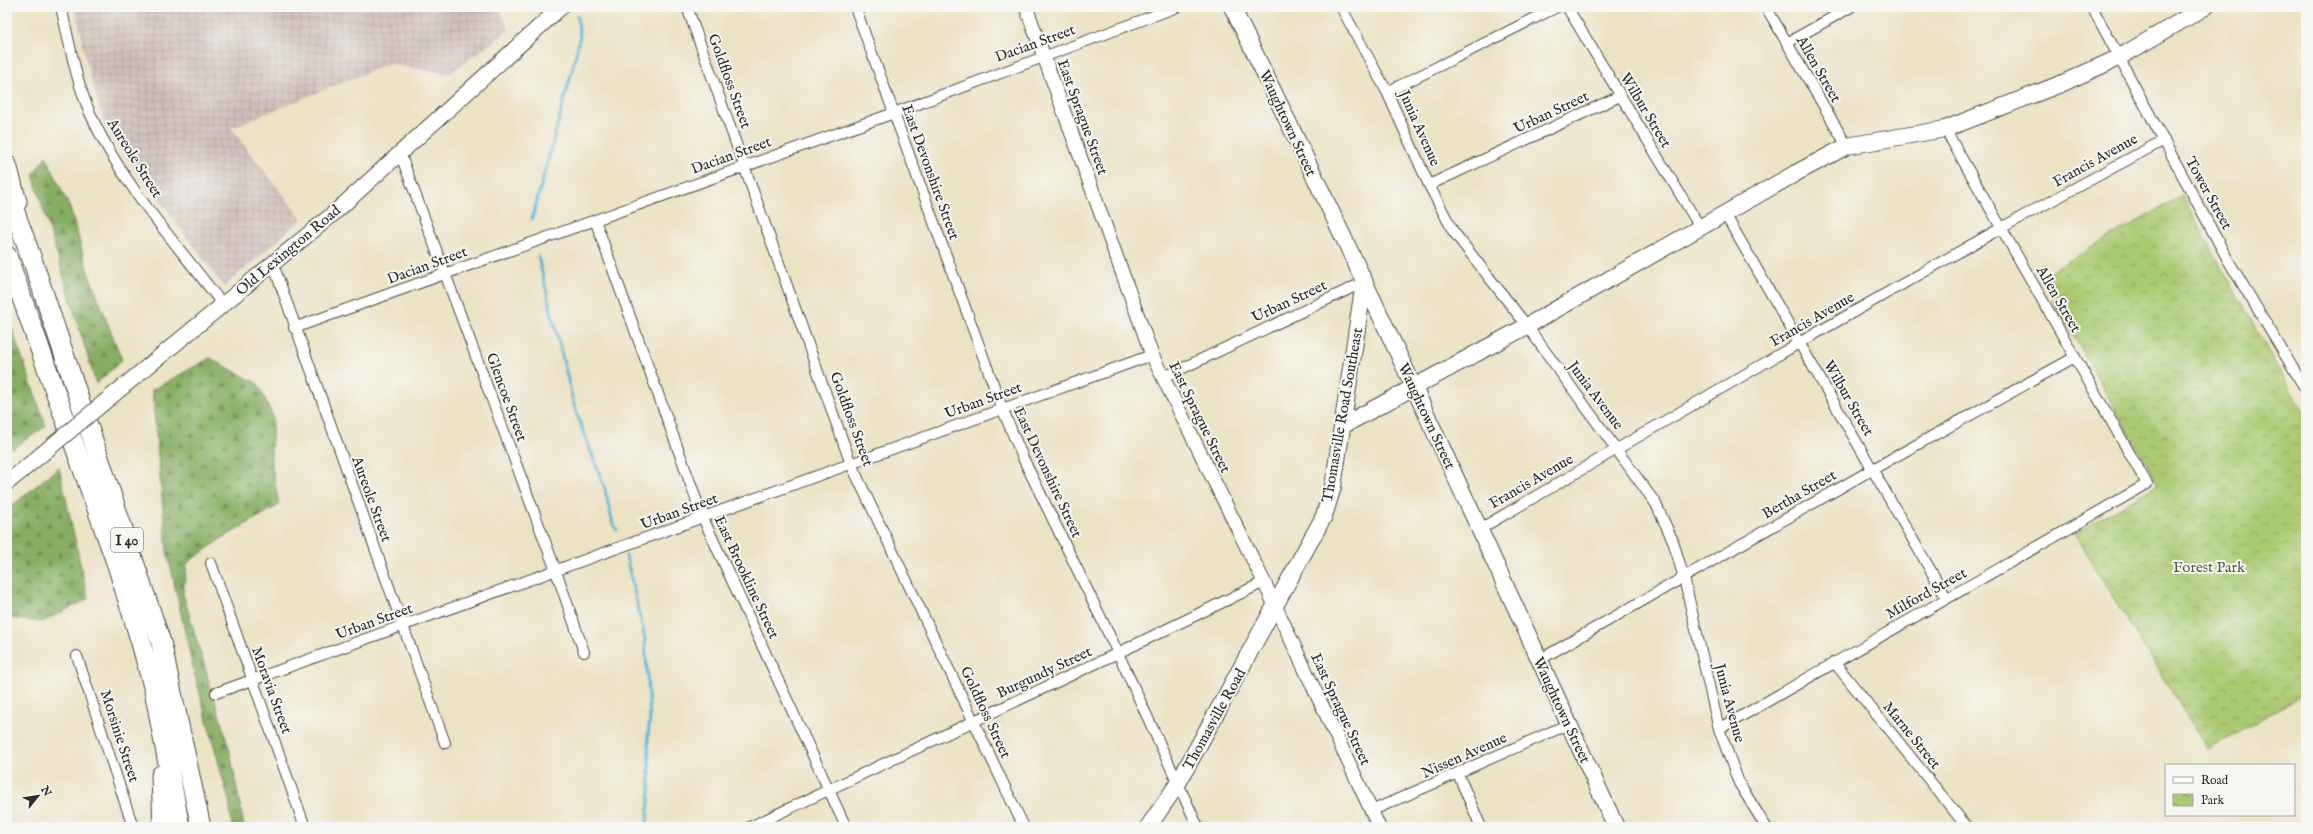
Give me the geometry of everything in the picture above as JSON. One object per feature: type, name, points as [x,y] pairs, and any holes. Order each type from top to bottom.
[{"type":"highway","points":[[7,165],[32,259]]},
{"type":"highway","name":"I 40","points":[[7,190],[32,259],[161,642],[201,827]]},
{"type":"highway","name":"I 40","points":[[7,256],[116,565],[154,690],[180,827]]},
{"type":"highway","points":[[154,690],[163,827]]},
{"type":"main road","name":"Old Lexington Road","points":[[7,483],[333,214],[561,7]]},
{"type":"main road","name":"Waughtown Street","points":[[1232,7],[1414,387],[1478,530],[1616,827]]},
{"type":"main road","points":[[1342,426],[1527,326],[1700,227],[1847,146],[1945,129],[2063,83],[2118,58],[2205,7]]},
{"type":"main road","name":"Thomasville Road Southeast","points":[[1276,608],[1324,516],[1333,487],[1364,282]]},
{"type":"main road","name":"Thomasville Road","points":[[1148,827],[1177,785],[1276,608]]},
{"type":"street","name":"Aureole Street","points":[[61,7],[89,112],[114,156],[140,197],[223,305]]},
{"type":"street","name":"Goldfloss Street","points":[[687,7],[851,464],[1024,827]]},
{"type":"street","name":"East Devonshire Street","points":[[855,7],[1002,408],[1023,458],[1118,653],[1177,785],[1198,827]]},
{"type":"street","name":"East Sprague Street","points":[[1026,7],[1152,355],[1162,378],[1264,582],[1379,827]]},
{"type":"street","name":"Dacian Street","points":[[294,328],[894,113],[1044,55],[1151,11],[1178,7]]},
{"type":"street","name":"Junia Avenue","points":[[1341,7],[1387,92],[1429,185],[1453,231],[1527,326],[1617,448],[1656,504],[1673,541],[1684,578],[1719,729],[1739,783],[1766,827]]},
{"type":"street","points":[[1387,92],[1557,7]]},
{"type":"street","name":"Wilbur Street","points":[[1567,7],[1700,227]]},
{"type":"street","name":"Allen Street","points":[[1766,7],[1847,146]]},
{"type":"street","points":[[1787,43],[1851,7]]},
{"type":"street","name":"Tower Street","points":[[2092,7],[2113,42],[2118,58],[2228,260],[2306,390]]},
{"type":"street","name":"Urban Street","points":[[1429,185],[1620,96]]},
{"type":"street","name":"Allen Street","points":[[1945,129],[2147,484]]},
{"type":"street","name":"Francis Avenue","points":[[1478,530],[1617,448],[2001,228],[2164,140]]},
{"type":"street","name":"Glencoe Street","points":[[400,153],[556,571],[584,652]]},
{"type":"street","name":"Wilbur Street","points":[[1725,214],[1946,597]]},
{"type":"street","name":"East Brookline Street","points":[[595,220],[703,518],[846,827]]},
{"type":"street","name":"Aureole Street","points":[[273,264],[294,328],[445,743]]},
{"type":"street","name":"Urban Street","points":[[1162,378],[1364,282]]},
{"type":"street","name":"Urban Street","points":[[216,693],[1152,355]]},
{"type":"street","name":"Bertha Street","points":[[1539,660],[1873,469],[2075,357]]},
{"type":"street","name":"Milford Street","points":[[1719,729],[1946,597],[1989,575],[2147,484]]},
{"type":"street","name":"Moravia Street","points":[[211,563],[306,827]]},
{"type":"street","name":"Burgundy Street","points":[[750,827],[974,722],[1264,582]]},
{"type":"street","name":"Morsinie Street","points":[[77,656],[133,827]]},
{"type":"street","name":"Marne Street","points":[[1834,662],[1967,827]]},
{"type":"street","name":"Nissen Avenue","points":[[1371,811],[1569,724]]},
{"type":"street","points":[[1458,774],[1481,827]]},
{"type":"shaded area","points":[[75,7],[499,7],[509,30],[449,74],[388,64],[231,128],[302,219],[224,287],[105,126],[87,65]]},
{"type":"green space","points":[[46,156],[70,208],[89,275],[122,360],[96,384],[33,175]]},
{"type":"green space","name":"Forest Park","points":[[2182,196],[2288,386],[2306,414],[2306,693],[2208,750],[2074,534],[2158,484],[2040,277]]},
{"type":"green space","points":[[7,315],[46,426],[12,449],[7,435]]},
{"type":"green space","points":[[210,358],[258,384],[273,417],[271,460],[279,505],[221,539],[187,563],[183,594],[230,751],[244,827],[232,827],[229,801],[193,668],[167,551],[152,390]]},
{"type":"green space","points":[[59,467],[88,599],[42,622],[7,618],[7,510]]},
{"type":"waterway","points":[[532,219],[580,36],[577,16]]},
{"type":"waterway","points":[[538,256],[575,409],[605,489],[613,524],[617,530]]},
{"type":"waterway","points":[[626,556],[645,639],[650,718],[648,735],[650,789],[647,827]]}]
